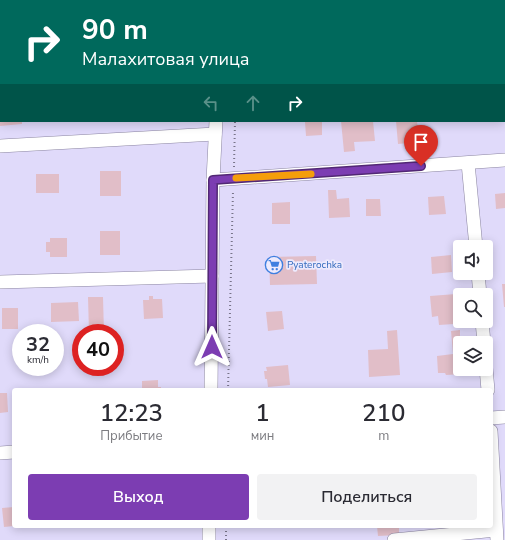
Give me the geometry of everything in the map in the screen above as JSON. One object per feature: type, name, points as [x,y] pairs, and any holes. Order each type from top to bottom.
[{"type":"street","points":[[0,146],[215,127],[211,388]]},
{"type":"street","points":[[213,180],[505,160]]},
{"type":"street","points":[[468,163],[475,240]]},
{"type":"street","points":[[0,282],[212,276]]},
{"type":"street","points":[[487,376],[488,388]]},
{"type":"street","points":[[493,418],[505,417]]},
{"type":"street","points":[[0,453],[12,452]]},
{"type":"street","points":[[394,540],[497,535],[493,466]]},
{"type":"street","points":[[209,528],[209,540]]},
{"type":"path","points":[[228,388],[235,122]]},
{"type":"path","points":[[226,528],[226,540]]},
{"type":"building","points":[[0,122],[22,122],[22,124],[0,126]]},
{"type":"building","points":[[305,122],[322,122],[322,135],[306,136]]},
{"type":"building","points":[[341,122],[373,122],[375,141],[354,142],[355,151],[344,152]]},
{"type":"building","points":[[396,122],[417,122],[419,142],[398,144]]},
{"type":"building","points":[[100,171],[121,171],[121,196],[100,196]]},
{"type":"building","points":[[36,174],[59,174],[59,193],[36,193]]},
{"type":"building","points":[[328,190],[336,190],[337,199],[349,198],[350,217],[329,218]]},
{"type":"building","points":[[505,193],[505,208],[496,209],[495,194]]},
{"type":"building","points":[[444,196],[446,214],[429,215],[428,197]]},
{"type":"building","points":[[366,199],[380,199],[381,216],[366,216]]},
{"type":"building","points":[[290,202],[290,224],[272,224],[272,203]]},
{"type":"building","points":[[100,231],[120,231],[120,255],[100,255]]},
{"type":"building","points":[[50,238],[67,238],[67,257],[50,257],[50,252],[46,252],[46,242],[50,242]]},
{"type":"building","points":[[451,255],[452,272],[432,274],[431,257]]},
{"type":"building","points":[[316,256],[317,284],[270,285],[269,257]]},
{"type":"building","points":[[502,284],[505,284],[505,307],[504,307]]},
{"type":"building","points":[[453,294],[453,324],[439,325],[438,316],[432,317],[430,296]]},
{"type":"building","points":[[149,296],[153,296],[153,299],[162,299],[163,318],[144,319],[143,300],[149,300]]},
{"type":"building","points":[[88,297],[103,297],[104,324],[89,324]]},
{"type":"building","points":[[78,302],[79,321],[51,322],[51,303]]},
{"type":"building","points":[[2,308],[18,308],[18,324],[12,324],[12,329],[2,329]]},
{"type":"building","points":[[282,311],[284,329],[268,331],[266,312]]},
{"type":"building","points":[[397,330],[400,375],[369,377],[368,350],[388,349],[387,331]]},
{"type":"building","points":[[460,330],[460,336],[453,336],[453,354],[451,331]]},
{"type":"building","points":[[453,354],[453,375],[438,373],[437,356]]},
{"type":"building","points":[[288,365],[290,385],[268,387],[264,371],[267,371],[266,367]]},
{"type":"building","points":[[158,380],[158,387],[161,388],[142,388],[142,381]]},
{"type":"building","points":[[0,393],[7,393],[8,412],[0,413]]},
{"type":"building","points":[[12,507],[12,526],[4,527],[2,508]]},
{"type":"building","points":[[377,528],[399,528],[399,535],[378,536]]},
{"type":"slow traffic","points":[[236,178],[311,174]]},
{"type":"place","name":"Pyaterochka","points":[[274,265]]},
{"type":"route","points":[[212,347],[213,180],[421,166]]}]
